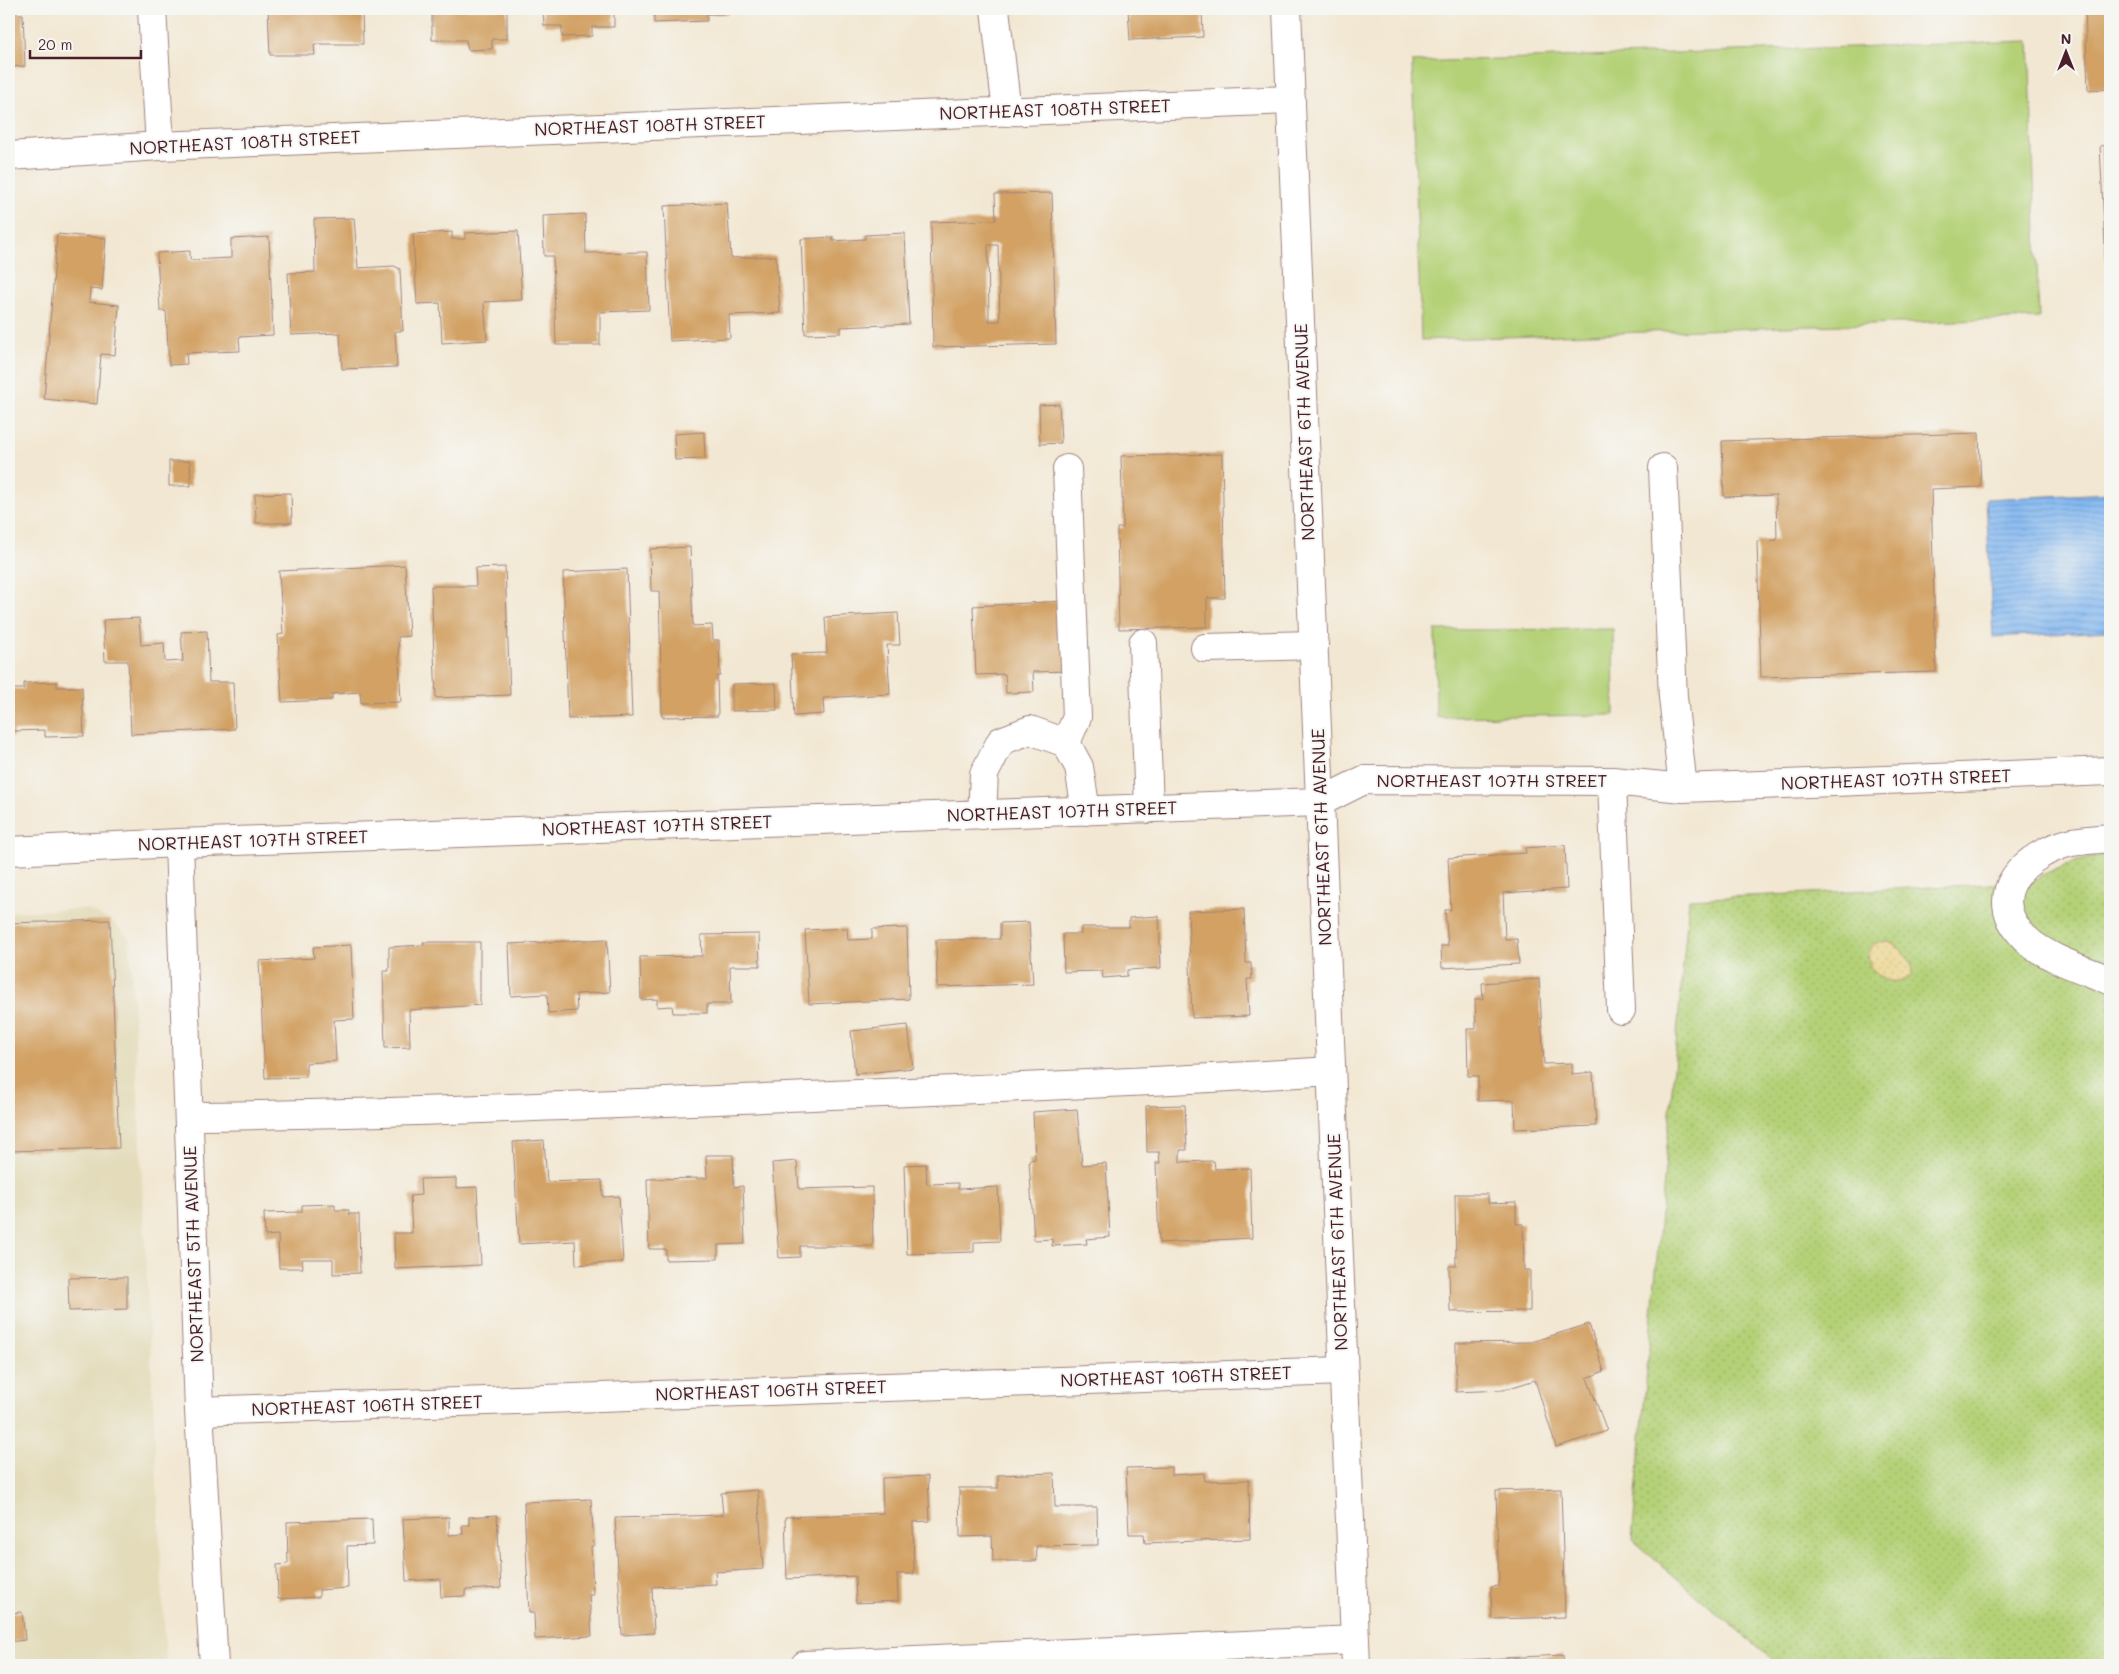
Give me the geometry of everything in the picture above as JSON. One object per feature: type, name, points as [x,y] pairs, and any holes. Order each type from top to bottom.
[{"type":"street","points":[[152,9],[160,146]]},
{"type":"street","points":[[995,9],[1007,112]]},
{"type":"street","name":"NORTHEAST 6TH AVENUE","points":[[1287,9],[1355,1653]]},
{"type":"street","name":"NORTHEAST 108TH STREET","points":[[9,156],[160,146],[1291,100]]},
{"type":"street","points":[[1662,468],[1673,697],[1683,788]]},
{"type":"street","points":[[1066,743],[1077,717],[1067,469]]},
{"type":"street","points":[[1144,643],[1149,809]]},
{"type":"street","points":[[1205,648],[1314,645]]},
{"type":"street","points":[[982,815],[984,774],[1001,740],[1030,730],[1066,743],[1079,767],[1086,811]]},
{"type":"street","name":"NORTHEAST 107TH STREET","points":[[9,851],[179,843],[1320,802],[1364,780],[1612,781],[1683,788],[2110,771]]},
{"type":"street","points":[[1612,781],[1620,1010]]},
{"type":"street","points":[[2110,838],[2071,843],[2025,864],[2010,885],[2006,904],[2016,928],[2025,939],[2058,958],[2110,980]]},
{"type":"street","name":"NORTHEAST 5TH AVENUE","points":[[179,843],[199,1412],[214,1665]]},
{"type":"street","points":[[189,1116],[599,1106],[1331,1071]]},
{"type":"street","name":"NORTHEAST 106TH STREET","points":[[199,1412],[1343,1371]]},
{"type":"street","points":[[805,1665],[1355,1653]]},
{"type":"shaded area","points":[[86,909],[112,921],[130,939],[166,1665],[9,1665],[9,912]]},
{"type":"green space","points":[[2029,41],[2039,318],[1421,340],[1412,62]]},
{"type":"green space","points":[[1613,629],[1614,715],[1436,717],[1435,630]]},
{"type":"green space","points":[[2110,855],[2110,1665],[1776,1663],[1632,1540],[1689,899],[2033,882],[2059,867]]},
{"type":"sand","points":[[1889,941],[1901,950],[1910,962],[1913,968],[1912,974],[1908,978],[1899,981],[1888,981],[1879,977],[1873,971],[1869,963],[1871,948],[1878,943]]},
{"type":"water","points":[[2110,493],[2110,631],[1993,637],[1986,499]]},
{"type":"building","points":[[268,9],[362,9],[363,44],[314,44],[315,55],[270,55]]},
{"type":"building","points":[[432,9],[507,9],[507,39],[492,39],[492,49],[468,50],[466,40],[432,40]]},
{"type":"building","points":[[543,9],[614,9],[614,27],[592,27],[592,36],[562,37],[562,26],[544,26]]},
{"type":"building","points":[[654,9],[728,9],[728,14],[707,14],[707,21],[654,23]]},
{"type":"building","points":[[1128,9],[1202,9],[1203,37],[1130,40]]},
{"type":"building","points":[[2085,9],[2110,9],[2110,89],[2088,90]]},
{"type":"building","points":[[9,14],[23,14],[25,66],[9,67]]},
{"type":"building","points":[[2110,145],[2110,326],[2109,327],[2100,146]]},
{"type":"building","points":[[1052,193],[1056,344],[933,347],[931,222],[996,220],[995,194]],"holes":[[[988,245],[998,245],[1000,321],[989,321]]]},
{"type":"building","points":[[727,203],[731,258],[776,256],[780,313],[729,315],[730,338],[670,341],[664,206]]},
{"type":"building","points":[[585,214],[586,253],[647,252],[649,310],[600,312],[600,345],[556,345],[553,256],[544,256],[543,216]]},
{"type":"building","points":[[354,218],[358,268],[394,266],[400,269],[403,331],[395,331],[397,367],[342,369],[340,333],[291,335],[288,273],[315,272],[314,219]]},
{"type":"building","points":[[518,231],[522,300],[484,302],[487,340],[442,343],[440,303],[417,304],[413,234],[452,232],[452,239],[465,239],[465,233]]},
{"type":"building","points":[[905,233],[909,324],[841,327],[841,333],[805,334],[801,239],[833,237],[833,241],[865,239],[865,235]]},
{"type":"building","points":[[57,234],[106,238],[102,290],[90,289],[89,302],[119,305],[115,355],[101,354],[97,404],[44,399]]},
{"type":"building","points":[[269,237],[273,335],[239,337],[240,351],[186,353],[187,364],[169,365],[166,311],[160,311],[157,253],[190,251],[190,260],[231,258],[231,239]]},
{"type":"building","points":[[1059,404],[1061,443],[1040,444],[1039,405]]},
{"type":"building","points":[[704,432],[705,459],[675,460],[674,434]]},
{"type":"building","points":[[1979,433],[1981,487],[1931,489],[1936,672],[1761,677],[1757,541],[1777,540],[1776,495],[1724,497],[1722,441]]},
{"type":"building","points":[[1222,454],[1225,598],[1207,598],[1207,627],[1119,629],[1117,528],[1123,528],[1121,456]]},
{"type":"building","points":[[169,461],[190,461],[191,486],[169,486]]},
{"type":"building","points":[[291,493],[292,523],[256,523],[255,494]]},
{"type":"building","points":[[690,547],[693,626],[712,625],[713,640],[719,640],[720,676],[717,676],[718,716],[662,717],[659,591],[651,591],[650,549]]},
{"type":"building","points":[[405,565],[409,636],[398,637],[401,702],[361,703],[360,692],[332,694],[332,700],[282,702],[278,635],[283,634],[279,571]]},
{"type":"building","points":[[505,567],[510,695],[436,698],[431,586],[476,586],[475,568]]},
{"type":"building","points":[[627,569],[632,717],[568,719],[563,572]]},
{"type":"building","points":[[1066,601],[1069,671],[1033,672],[1034,692],[1006,693],[1005,674],[976,675],[973,606]]},
{"type":"building","points":[[898,613],[900,645],[887,645],[890,694],[823,698],[824,714],[794,716],[791,654],[827,653],[825,617]]},
{"type":"building","points":[[139,618],[141,645],[164,643],[165,662],[183,661],[181,632],[207,631],[209,682],[233,682],[235,729],[131,734],[128,661],[105,661],[103,620]]},
{"type":"building","points":[[57,682],[57,687],[82,687],[84,736],[45,737],[45,730],[13,731],[13,737],[9,738],[9,689],[24,689],[24,683]]},
{"type":"building","points":[[776,683],[777,710],[732,711],[732,684]]},
{"type":"building","points":[[1565,845],[1567,889],[1503,893],[1505,939],[1517,939],[1519,964],[1442,968],[1441,946],[1448,946],[1445,910],[1451,910],[1448,858],[1526,853],[1525,848]]},
{"type":"building","points":[[1244,909],[1246,963],[1251,963],[1252,979],[1247,979],[1249,1016],[1192,1018],[1188,911]]},
{"type":"building","points":[[1159,916],[1161,968],[1127,970],[1127,976],[1103,978],[1102,971],[1064,972],[1063,934],[1081,934],[1081,927],[1129,927],[1129,918]]},
{"type":"building","points":[[110,920],[119,1148],[9,1151],[9,923]]},
{"type":"building","points":[[1029,922],[1033,984],[937,987],[936,940],[1000,939],[1000,923]]},
{"type":"building","points":[[847,928],[848,940],[872,939],[872,929],[907,928],[909,999],[809,1004],[805,930]]},
{"type":"building","points":[[759,934],[760,966],[730,966],[731,1004],[707,1004],[707,1013],[673,1013],[672,1006],[657,1007],[657,999],[641,1000],[640,957],[702,956],[701,935]]},
{"type":"building","points":[[607,939],[610,992],[576,994],[577,1011],[548,1013],[547,994],[511,996],[509,944]]},
{"type":"building","points":[[423,942],[480,942],[480,1005],[409,1010],[410,1047],[385,1048],[383,971],[389,971],[389,947],[424,945]]},
{"type":"building","points":[[351,945],[354,1019],[334,1020],[336,1061],[306,1063],[306,1077],[265,1078],[259,961],[314,958],[313,947]]},
{"type":"building","points":[[1539,979],[1544,1064],[1572,1063],[1572,1074],[1593,1072],[1596,1126],[1515,1129],[1514,1100],[1478,1101],[1478,1076],[1468,1076],[1467,1029],[1476,1029],[1475,999],[1483,999],[1482,983]]},
{"type":"building","points":[[908,1025],[913,1068],[855,1074],[851,1031]]},
{"type":"building","points":[[1185,1105],[1187,1150],[1180,1150],[1180,1162],[1214,1161],[1215,1169],[1250,1168],[1252,1238],[1159,1243],[1156,1163],[1160,1163],[1159,1152],[1147,1152],[1146,1106]]},
{"type":"building","points":[[1077,1109],[1082,1165],[1106,1163],[1110,1237],[1086,1239],[1087,1244],[1052,1246],[1052,1239],[1034,1240],[1029,1160],[1035,1159],[1033,1112]]},
{"type":"building","points":[[544,1140],[547,1182],[602,1180],[603,1197],[619,1196],[623,1262],[576,1265],[575,1241],[519,1244],[513,1142]]},
{"type":"building","points":[[706,1155],[733,1155],[734,1187],[743,1186],[745,1244],[718,1245],[718,1259],[666,1260],[666,1249],[649,1249],[647,1179],[707,1178]]},
{"type":"building","points":[[797,1161],[799,1189],[872,1187],[873,1246],[800,1246],[800,1257],[779,1258],[772,1163]]},
{"type":"building","points":[[926,1164],[927,1184],[958,1183],[958,1189],[998,1187],[1000,1241],[974,1242],[974,1252],[907,1254],[904,1165]]},
{"type":"building","points":[[456,1178],[456,1188],[477,1187],[481,1265],[395,1269],[394,1233],[412,1233],[410,1196],[421,1195],[420,1179]]},
{"type":"building","points":[[1455,1194],[1488,1194],[1488,1203],[1516,1202],[1516,1224],[1523,1224],[1524,1270],[1530,1270],[1530,1311],[1450,1312],[1449,1266],[1456,1266]]},
{"type":"building","points":[[335,1204],[335,1210],[349,1210],[349,1214],[359,1214],[360,1273],[333,1274],[333,1259],[302,1259],[303,1268],[279,1268],[278,1235],[265,1236],[264,1213],[302,1212],[302,1205]]},
{"type":"building","points":[[127,1277],[127,1309],[69,1311],[68,1278]]},
{"type":"building","points":[[1589,1324],[1604,1371],[1587,1378],[1607,1431],[1556,1447],[1535,1380],[1503,1390],[1456,1392],[1456,1343],[1531,1342]]},
{"type":"building","points":[[1171,1467],[1171,1475],[1204,1473],[1204,1481],[1249,1480],[1250,1539],[1145,1543],[1144,1534],[1129,1534],[1126,1468]]},
{"type":"building","points":[[1054,1473],[1055,1507],[1097,1507],[1098,1545],[1036,1546],[1037,1561],[993,1561],[992,1536],[960,1537],[959,1488],[998,1488],[998,1475]]},
{"type":"building","points":[[928,1476],[930,1521],[913,1522],[914,1574],[897,1574],[898,1601],[856,1603],[855,1576],[787,1579],[785,1517],[883,1513],[882,1478]]},
{"type":"building","points":[[1561,1489],[1565,1617],[1492,1619],[1491,1587],[1499,1586],[1496,1491]]},
{"type":"building","points":[[758,1490],[763,1569],[715,1572],[716,1584],[652,1587],[654,1633],[622,1635],[615,1518],[723,1515],[721,1493]]},
{"type":"building","points":[[591,1499],[594,1546],[591,1546],[593,1595],[589,1595],[592,1636],[535,1639],[534,1613],[529,1613],[524,1502]]},
{"type":"building","points":[[497,1515],[501,1588],[465,1590],[465,1596],[441,1597],[440,1579],[406,1581],[403,1519],[449,1517],[449,1535],[463,1534],[462,1525],[469,1525],[469,1517]]},
{"type":"building","points":[[372,1519],[373,1545],[347,1546],[348,1588],[319,1590],[319,1597],[278,1599],[277,1565],[288,1564],[287,1522]]},
{"type":"building","points":[[22,1612],[25,1640],[9,1642],[9,1613]]},
{"type":"building","points":[[1563,1655],[1564,1665],[1461,1665],[1461,1660]]}]
